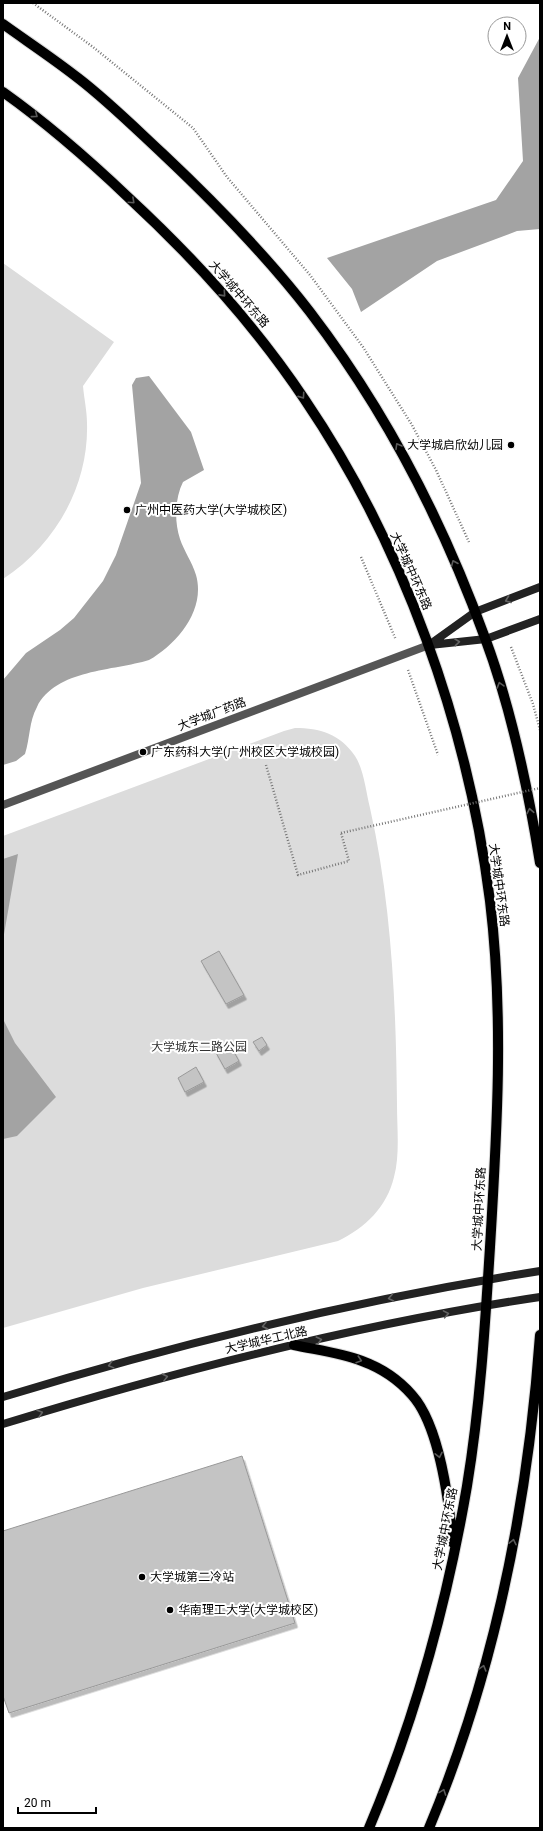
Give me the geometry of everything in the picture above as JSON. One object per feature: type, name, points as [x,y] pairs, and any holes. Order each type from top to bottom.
[{"type":"main road","points":[[3,24],[79,79],[201,189],[285,281],[352,371],[399,447],[428,505],[486,639],[516,742],[540,863]]},
{"type":"main road","name":"大学城中环东路","points":[[3,92],[50,126],[162,228],[243,316],[306,402],[350,474],[378,528],[429,645],[461,752],[483,856],[490,901],[498,1031],[496,1141],[487,1307],[475,1432],[454,1555],[441,1612],[412,1712],[369,1828]]},
{"type":"main road","name":"大学城广药路","points":[[429,645],[475,612],[540,587]]},
{"type":"main road","name":"大学城广药路","points":[[429,645],[486,639],[540,619]]},
{"type":"main road","name":"大学城华工北路","points":[[3,1397],[92,1370],[208,1339],[334,1309],[540,1271]]},
{"type":"main road","name":"大学城华工北路","points":[[3,1424],[144,1383],[294,1345],[392,1324],[540,1298]]},
{"type":"main road","points":[[429,1828],[465,1729],[495,1625],[522,1491],[535,1392],[540,1335]]},
{"type":"main road","points":[[294,1345],[362,1361],[389,1375],[413,1396],[422,1409],[437,1448],[450,1510],[454,1555]]},
{"type":"lane","name":"大学城广药路","points":[[3,805],[429,645]]},
{"type":"path","points":[[266,765],[298,875],[349,861],[341,833],[540,788]]},
{"type":"green space","points":[[3,263],[114,342],[83,386],[87,418],[86,446],[82,469],[75,491],[65,512],[53,531],[22,565],[3,579]]},
{"type":"green space","name":"大学城东二路公园","points":[[295,728],[321,731],[336,737],[343,742],[358,762],[363,774],[366,788],[383,882],[388,919],[394,993],[398,1141],[396,1169],[391,1188],[380,1207],[366,1223],[348,1236],[338,1241],[143,1288],[3,1328],[3,836]]},
{"type":"shaded area","points":[[540,37],[540,229],[517,231],[437,261],[361,312],[352,289],[327,258],[496,200],[523,161],[518,78]]},
{"type":"shaded area","points":[[149,376],[191,432],[204,470],[183,482],[178,495],[176,510],[180,539],[196,575],[198,588],[197,601],[193,613],[187,625],[170,645],[149,660],[87,673],[58,685],[46,695],[34,712],[25,754],[16,761],[3,765],[3,680],[26,653],[60,630],[74,618],[103,581],[116,555],[141,483],[132,385],[136,378]]},
{"type":"shaded area","points":[[18,854],[3,940],[3,859]]},
{"type":"shaded area","points":[[3,1019],[15,1043],[56,1097],[17,1136],[3,1139]]},
{"type":"building","points":[[219,951],[244,995],[226,1004],[201,961]]},
{"type":"building","points":[[262,1037],[267,1045],[259,1051],[253,1042]]},
{"type":"building","points":[[229,1043],[239,1061],[225,1069],[215,1051]]},
{"type":"building","points":[[196,1067],[204,1082],[185,1092],[178,1078]]},
{"type":"building","name":"大学城第二冷站","points":[[242,1456],[295,1623],[9,1713],[3,1696],[3,1531]]},
{"type":"place","name":"大学城启欣幼儿园","points":[[511,445]]},
{"type":"place","name":"广州中医药大学(大学城校区)","points":[[127,510]]},
{"type":"place","name":"广东药科大学(广州校区大学城校园)","points":[[143,752]]},
{"type":"place","name":"大学城第二冷站","points":[[142,1577]]},
{"type":"place","name":"华南理工大学(大学城校区)","points":[[170,1610]]}]
